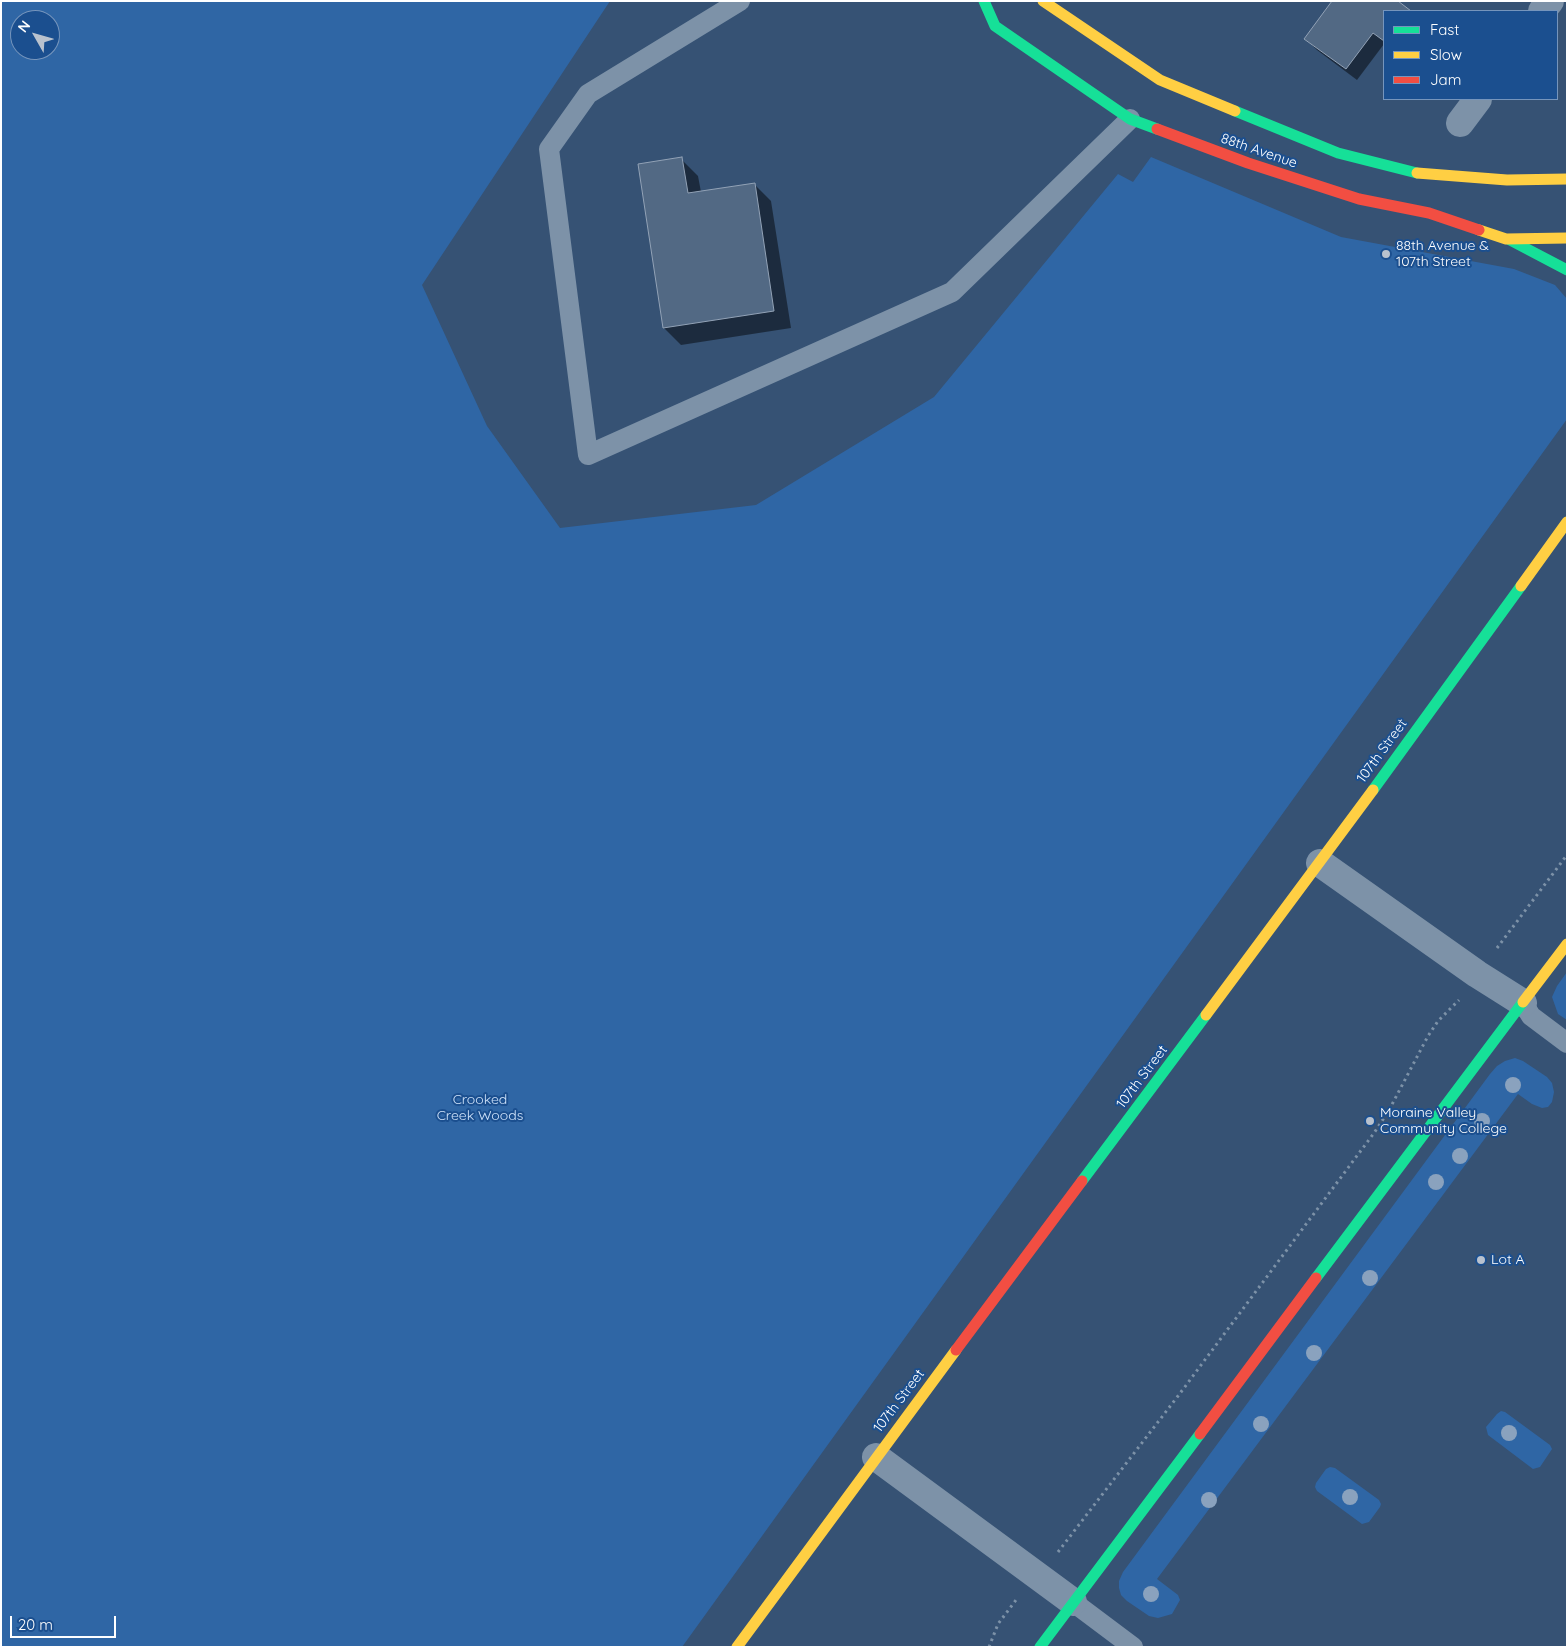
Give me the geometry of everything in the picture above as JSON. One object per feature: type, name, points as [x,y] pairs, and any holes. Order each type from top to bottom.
[{"type":"street","name":"88th Avenue","points":[[984,1],[995,26],[1130,119],[1248,163],[1341,194],[1429,213],[1506,239],[1567,238]]},
{"type":"street","name":"88th Avenue","points":[[1043,1],[1160,80],[1338,154],[1418,174],[1507,180],[1567,179]]},
{"type":"street","points":[[1460,123],[1477,100]]},
{"type":"street","points":[[1506,239],[1567,270]]},
{"type":"street","name":"107th Street","points":[[737,1647],[876,1457],[1320,863],[1567,522]]},
{"type":"street","points":[[1320,863],[1477,974],[1523,1003]]},
{"type":"street","points":[[1040,1647],[1567,944]]},
{"type":"street","points":[[876,1457],[1073,1602]]},
{"type":"lane","points":[[740,1],[588,94],[549,149],[588,455],[952,292],[1130,119]]},
{"type":"lane","points":[[1523,1003],[1531,1016],[1567,1043]]},
{"type":"lane","points":[[1073,1602],[1133,1647]]},
{"type":"path","points":[[989,1647],[998,1624],[1007,1610],[1062,1548],[1374,1133],[1388,1112],[1428,1036],[1438,1021],[1454,1006],[1567,855]]},
{"type":"green space","name":"Crooked Creek Woods","points":[[1,1],[610,1],[422,285],[487,426],[560,528],[756,505],[934,397],[1118,174],[1133,182],[1151,157],[1341,237],[1514,269],[1555,285],[1567,299],[1567,419],[682,1647],[1,1647]]},
{"type":"green space","points":[[1567,972],[1567,1020],[1558,1014],[1552,997]]},
{"type":"green space","points":[[1515,1058],[1523,1061],[1547,1077],[1552,1083],[1554,1092],[1552,1102],[1548,1107],[1542,1108],[1532,1104],[1518,1094],[1157,1579],[1178,1595],[1180,1600],[1172,1614],[1158,1618],[1149,1616],[1127,1601],[1121,1595],[1119,1588],[1119,1581],[1123,1572],[1490,1074],[1497,1066]]},
{"type":"green space","points":[[1501,1411],[1550,1445],[1552,1449],[1540,1467],[1533,1469],[1488,1435],[1486,1427]]},
{"type":"green space","points":[[1330,1467],[1335,1468],[1379,1500],[1380,1507],[1369,1522],[1362,1524],[1317,1491],[1316,1483],[1326,1469]]},
{"type":"building","points":[[1332,1],[1398,1],[1410,10],[1383,10],[1383,40],[1373,33],[1346,69],[1304,39]]},
{"type":"building","points":[[682,157],[688,193],[755,183],[774,311],[663,328],[638,164]]},
{"type":"traffic: fast","points":[[984,1],[995,26],[1130,119],[1157,129]]},
{"type":"traffic: fast","points":[[1235,111],[1338,153],[1417,173]]},
{"type":"traffic: fast","points":[[1510,240],[1567,270]]},
{"type":"traffic: fast","points":[[1373,790],[1521,586]]},
{"type":"traffic: fast","points":[[1316,1278],[1523,1002]]},
{"type":"traffic: fast","points":[[1082,1181],[1206,1015]]},
{"type":"traffic: fast","points":[[1040,1647],[1200,1434]]},
{"type":"traffic: slow","points":[[1043,1],[1160,80],[1235,111]]},
{"type":"traffic: slow","points":[[1417,173],[1507,180],[1567,179]]},
{"type":"traffic: slow","points":[[1479,230],[1506,239],[1567,238]]},
{"type":"traffic: slow","points":[[1521,586],[1567,522]]},
{"type":"traffic: slow","points":[[1206,1015],[1373,790]]},
{"type":"traffic: slow","points":[[1523,1002],[1567,944]]},
{"type":"traffic: slow","points":[[737,1647],[956,1350]]},
{"type":"traffic: jam","points":[[1157,129],[1248,163],[1359,199],[1429,213],[1479,230]]},
{"type":"traffic: jam","points":[[956,1350],[1082,1181]]},
{"type":"traffic: jam","points":[[1200,1434],[1316,1278]]},
{"type":"place","name":"88th Avenue & 107th Street","points":[[1386,254]]},
{"type":"place","name":"Moraine Valley Community College","points":[[1370,1121]]},
{"type":"place","name":"Lot A","points":[[1481,1260]]}]
